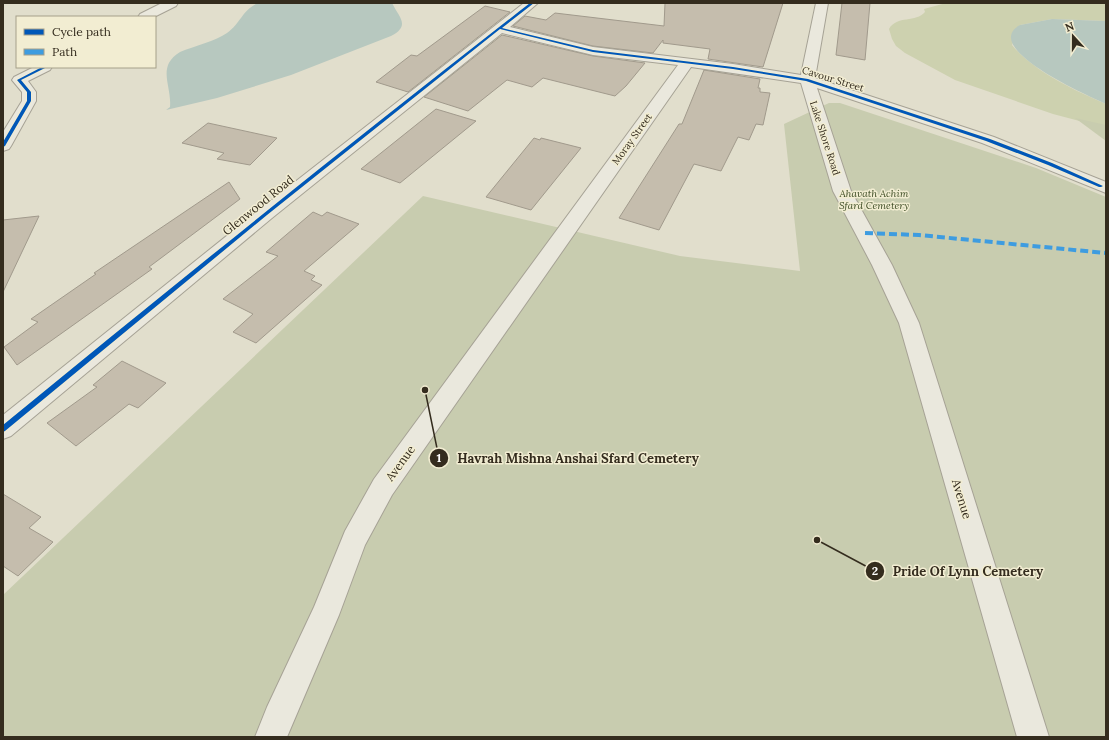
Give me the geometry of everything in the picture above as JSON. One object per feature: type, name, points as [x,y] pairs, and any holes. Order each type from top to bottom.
[{"type":"street","points":[[146,16],[172,3]]},
{"type":"street","name":"Glenwood Road","points":[[3,429],[202,264],[375,125],[532,3]]},
{"type":"street","name":"Lake Shore Road","points":[[822,3],[807,80],[842,191],[882,265]]},
{"type":"street","name":"Cavour Street","points":[[500,28],[592,51],[807,80],[988,140],[1104,187]]},
{"type":"street","name":"Moray Street","points":[[577,216],[687,63]]},
{"type":"street","points":[[3,146],[29,101],[28,92],[14,83],[43,68]]},
{"type":"street","name":"Avenue","points":[[271,737],[324,615],[354,540],[383,487],[577,216]]},
{"type":"street","name":"Avenue","points":[[882,265],[909,323],[1033,737]]},
{"type":"green space","points":[[946,3],[1106,3],[1106,21],[1052,19],[1020,25],[1012,45],[1043,72],[1081,93],[1106,104],[1106,128],[1053,114],[955,80],[905,53],[896,46],[889,29],[892,25],[902,20],[921,15],[925,12],[924,9]]},
{"type":"green space","name":"Ahavath Achim Sfard Cemetery","points":[[829,103],[840,103],[1036,168],[1106,197],[1106,737],[3,737],[3,595],[423,196],[680,256],[800,271],[784,124]]},
{"type":"green space","points":[[1075,118],[1106,125],[1106,141]]},
{"type":"shaded area","points":[[258,3],[392,3],[402,21],[402,25],[401,29],[391,36],[291,75],[217,98],[166,110],[170,107],[167,70],[173,58],[180,52],[211,41],[227,33],[236,25],[248,9]]},
{"type":"shaded area","points":[[1052,19],[1106,21],[1106,104],[1061,82],[1025,58],[1014,46],[1011,35],[1020,25]]},
{"type":"building","points":[[665,3],[783,3],[763,67],[708,59],[710,49],[663,43],[663,40],[653,53],[593,46],[513,26],[525,16],[546,20],[555,13],[664,26]]},
{"type":"building","points":[[842,3],[870,3],[865,60],[836,55]]},
{"type":"building","points":[[485,6],[510,12],[408,92],[376,82],[411,55],[417,56]]},
{"type":"building","points":[[502,35],[593,56],[645,63],[626,86],[615,96],[543,78],[532,87],[507,80],[468,111],[424,97]]},
{"type":"building","points":[[704,70],[760,79],[758,88],[760,88],[760,92],[770,93],[763,125],[756,124],[749,140],[738,137],[721,171],[694,164],[659,230],[619,218],[679,124],[682,124]]},
{"type":"building","points":[[436,109],[476,121],[400,183],[361,169]]},
{"type":"building","points":[[208,123],[277,138],[250,165],[217,159],[224,153],[182,143]]},
{"type":"building","points":[[534,138],[540,140],[541,138],[581,148],[531,210],[486,197]]},
{"type":"building","points":[[229,182],[240,199],[149,267],[152,269],[17,365],[4,347],[38,322],[31,319],[96,274],[94,273]]},
{"type":"building","points":[[313,212],[322,216],[327,212],[359,224],[304,271],[315,276],[311,280],[322,285],[256,343],[233,332],[253,314],[223,299],[278,256],[266,252]]},
{"type":"building","points":[[39,216],[3,292],[3,220]]},
{"type":"building","points":[[122,361],[166,383],[138,408],[129,404],[76,446],[47,423],[97,387],[93,385]]},
{"type":"building","points":[[3,494],[41,517],[29,528],[53,542],[18,576],[3,566]]},
{"type":"marked path","points":[[865,233],[919,235],[1106,253]]},
{"type":"cycle path","points":[[3,429],[266,214],[532,3]]},
{"type":"cycle path","points":[[499,28],[593,51],[733,68],[807,80],[988,140],[1101,186]]},
{"type":"cycle path","points":[[3,146],[29,101],[29,92],[19,80],[43,68]]},
{"type":"place","name":"Havrah Mishna Anshai Sfard Cemetery","points":[[425,390]]},
{"type":"place","name":"Pride Of Lynn Cemetery","points":[[817,540]]}]
